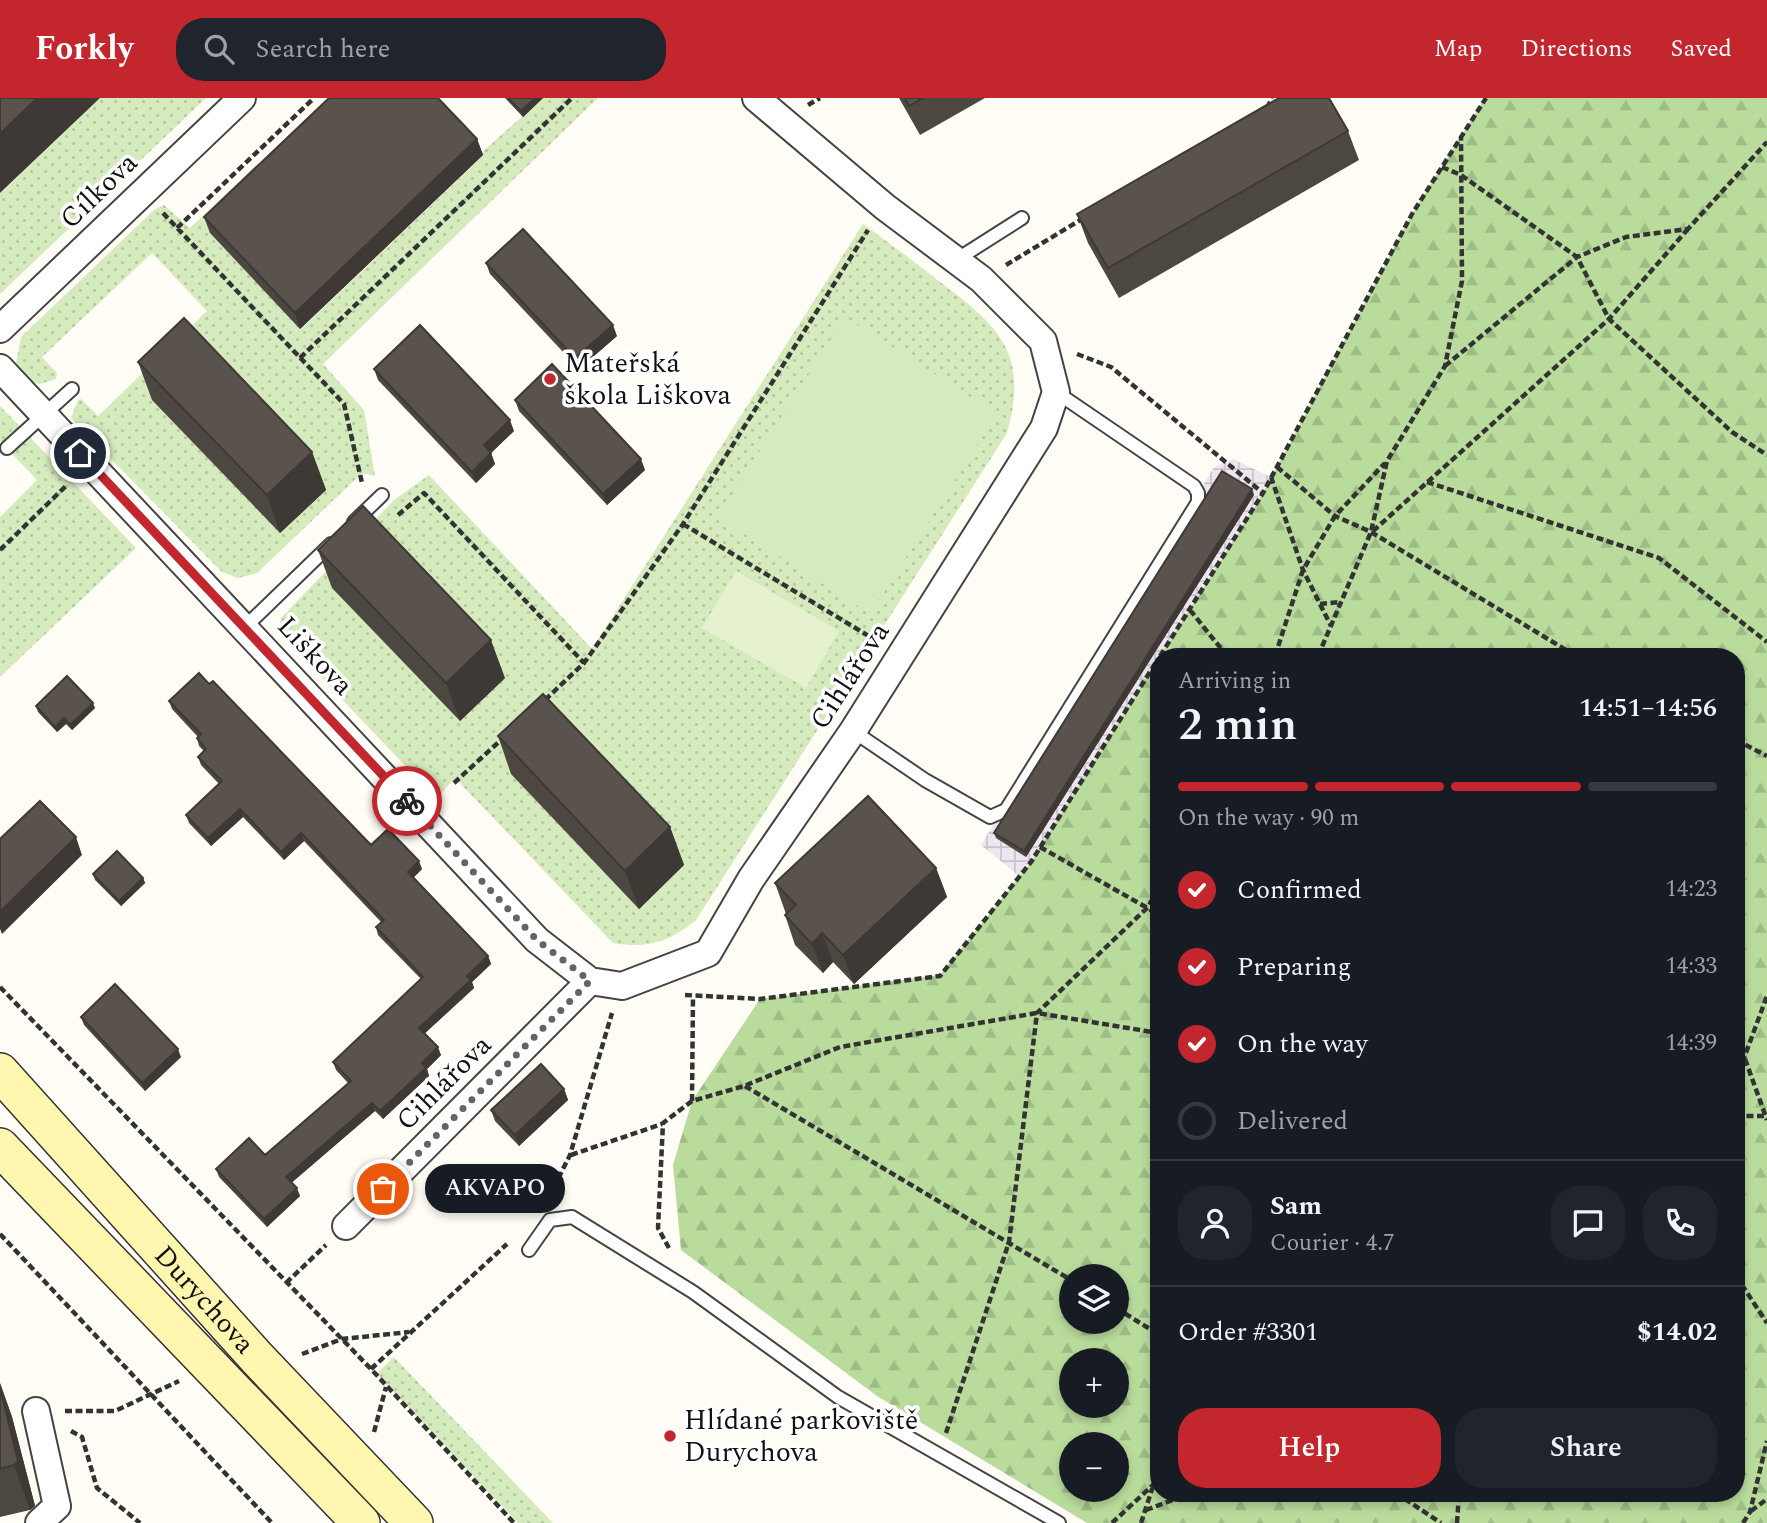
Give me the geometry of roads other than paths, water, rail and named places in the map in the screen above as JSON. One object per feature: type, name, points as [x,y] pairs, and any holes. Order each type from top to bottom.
[{"type":"street","name":"Cílkova","points":[[0,329],[242,98]]},
{"type":"street","points":[[759,99],[885,207],[981,279],[1043,341],[1056,392]]},
{"type":"street","name":"Liškova","points":[[0,368],[537,940],[590,981]]},
{"type":"street","name":"Cihlářova","points":[[346,1226],[590,981],[622,986],[708,953],[751,879],[853,731],[1044,428],[1056,392]]},
{"type":"street","name":"Durychova","points":[[0,1072],[257,1358],[414,1523]]},
{"type":"street","name":"Durychova","points":[[0,1147],[361,1523]]},
{"type":"street","points":[[36,1411],[57,1506],[39,1523]]},
{"type":"lane","points":[[955,260],[1022,218]]},
{"type":"lane","points":[[7,448],[72,389]]},
{"type":"lane","points":[[853,731],[925,780],[990,817],[1006,810],[1198,502],[1198,493],[1194,486],[1056,392]]},
{"type":"lane","points":[[346,529],[379,498]]},
{"type":"lane","points":[[245,627],[337,539]]},
{"type":"lane","points":[[528,1250],[550,1220],[572,1217],[692,1292],[838,1397],[1059,1523]]},
{"type":"place","name":"Mateřská škola Liškova","points":[[550,379]]},
{"type":"place","name":"AKVAPO","points":[[383,1189]]},
{"type":"place","name":"Hlídané parkoviště Durychova","points":[[670,1436]]}]
